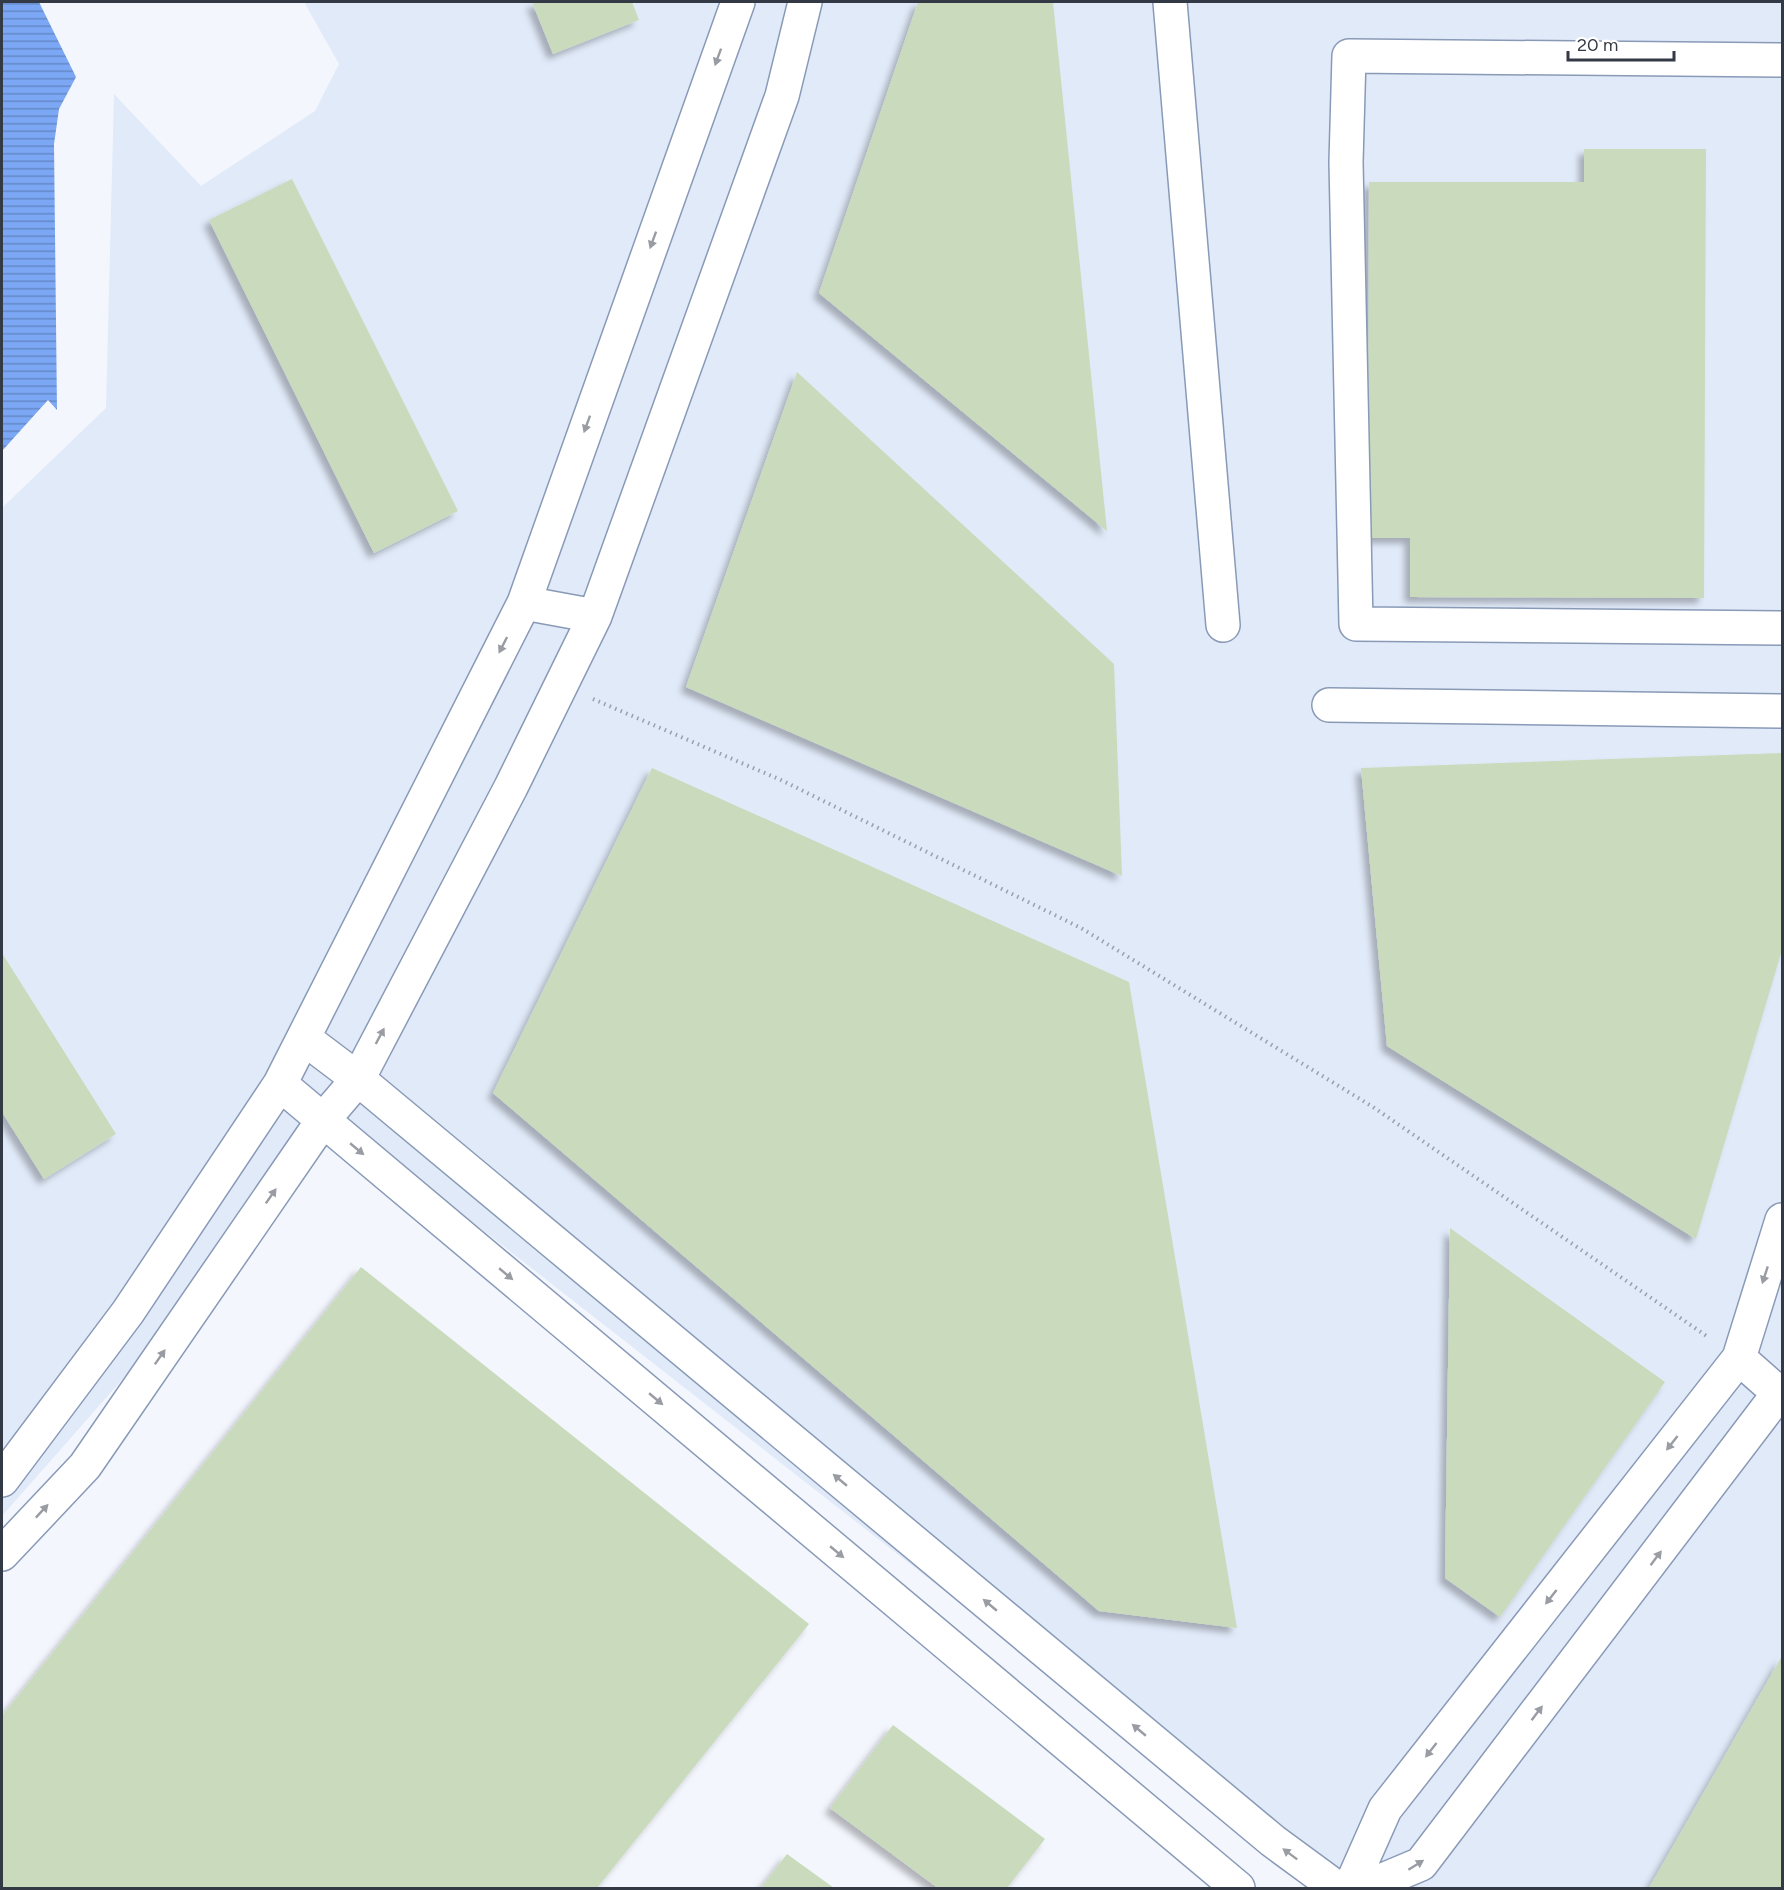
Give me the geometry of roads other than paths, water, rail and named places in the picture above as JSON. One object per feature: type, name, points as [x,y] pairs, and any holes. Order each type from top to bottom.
[{"type":"street","points":[[2,1480],[128,1312],[280,1084],[305,1039],[524,603],[738,2]]},
{"type":"street","points":[[2,1554],[85,1466],[323,1120],[358,1079],[511,787],[594,616],[782,96],[805,2]]},
{"type":"street","points":[[1170,2],[1223,625]]},
{"type":"street","points":[[1782,60],[1349,56],[1346,162],[1356,624],[1782,628]]},
{"type":"street","points":[[524,603],[594,616]]},
{"type":"street","points":[[1329,705],[1782,711]]},
{"type":"street","points":[[305,1039],[358,1079],[1264,1833],[1337,1888]]},
{"type":"street","points":[[280,1084],[1238,1888]]},
{"type":"street","points":[[1350,1888],[1385,1809],[1739,1358],[1782,1220]]},
{"type":"street","points":[[1364,1888],[1421,1864],[1782,1394],[1739,1358]]},
{"type":"water","points":[[2,2],[39,2],[76,77],[59,109],[54,144],[57,410],[48,400],[2,451]]}]
